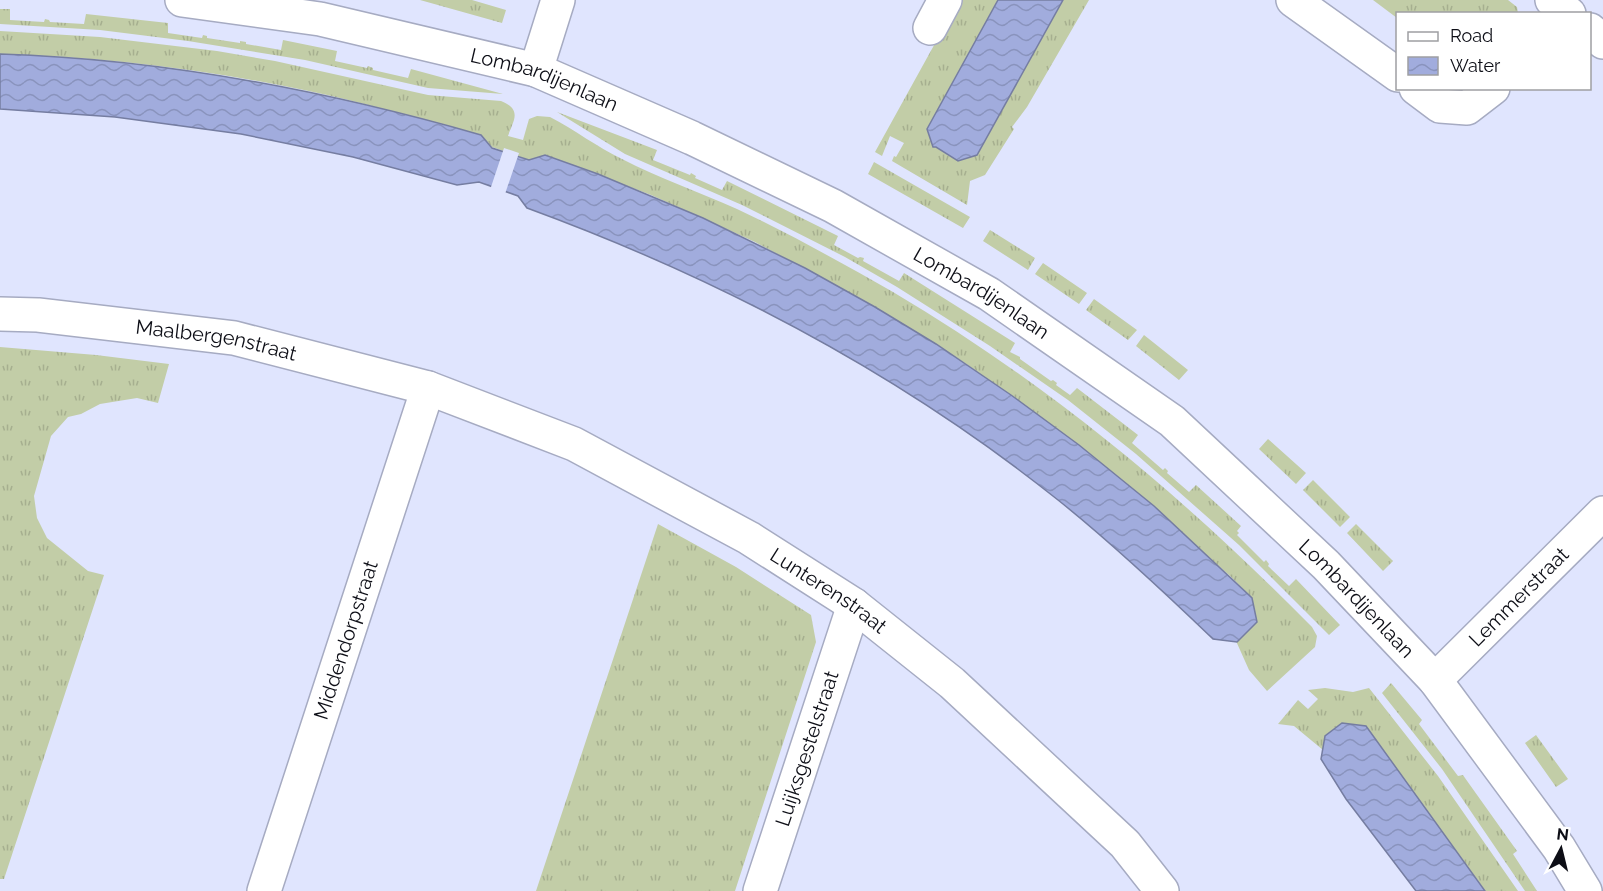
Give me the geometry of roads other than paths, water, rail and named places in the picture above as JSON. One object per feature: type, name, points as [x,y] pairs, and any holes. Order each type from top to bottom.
[{"type":"street","name":"Lombardijenlaan","points":[[182,0],[320,19],[536,70],[692,138],[833,206],[989,294],[1172,422],[1326,565],[1435,680],[1559,848],[1585,891]]},
{"type":"street","points":[[536,70],[558,0]]},
{"type":"street","points":[[930,28],[945,0]]},
{"type":"street","points":[[1293,0],[1396,74]]},
{"type":"street","points":[[1591,31],[1603,42]]},
{"type":"street","points":[[1419,90],[1440,106],[1467,108],[1490,90]]},
{"type":"street","name":"Maalbergenstraat","points":[[0,314],[38,315],[234,338],[428,388]]},
{"type":"street","name":"Lunterenstraat","points":[[428,388],[574,444],[749,538],[854,605],[952,683],[1125,844],[1162,891]]},
{"type":"street","name":"Middendorpstraat","points":[[264,891],[428,388]]},
{"type":"street","name":"Lemmerstraat","points":[[1435,680],[1603,513]]},
{"type":"street","name":"Luijksgestelstraat","points":[[760,891],[854,605]]},
{"type":"water","points":[[998,0],[1063,0],[977,155],[958,161],[933,147],[927,129]]},
{"type":"water","points":[[0,54],[122,62],[183,70],[363,104],[481,135],[492,148],[529,160],[545,155],[598,174],[703,218],[805,268],[875,307],[936,344],[1011,395],[1079,445],[1154,506],[1252,598],[1257,622],[1237,642],[1213,639],[1078,516],[997,454],[935,411],[870,370],[737,298],[598,235],[527,208],[518,196],[479,182],[457,185],[353,157],[241,134],[115,117],[0,109]]},
{"type":"water","points":[[1342,723],[1366,726],[1485,891],[1416,891],[1346,799],[1321,759],[1325,736]]}]
